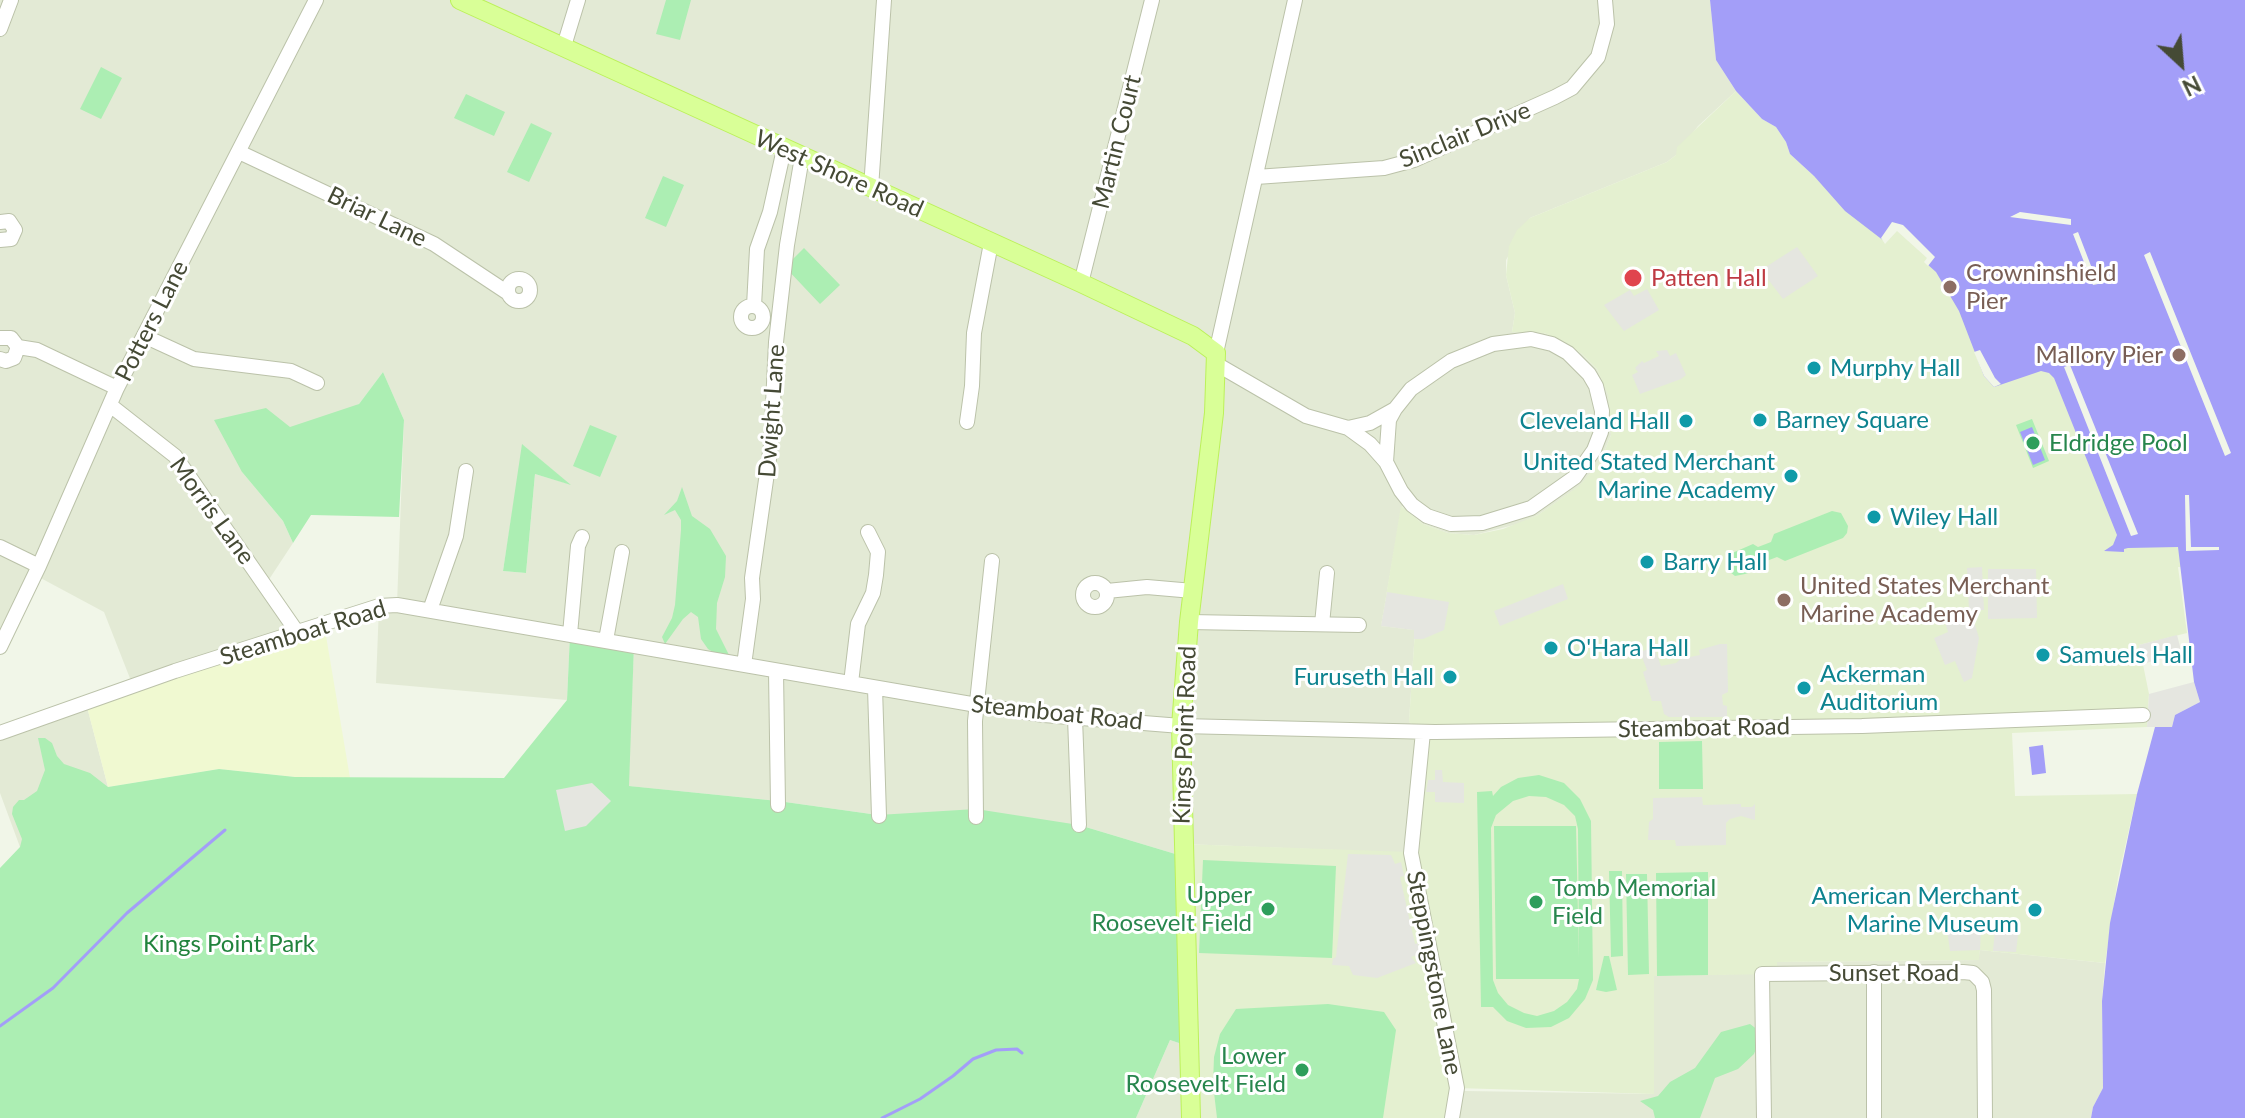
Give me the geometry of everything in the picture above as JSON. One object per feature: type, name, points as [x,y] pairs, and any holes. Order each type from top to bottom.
[{"type":"main road","name":"West Shore Road","points":[[460,0],[1193,336],[1217,359]]},
{"type":"main road","name":"Kings Point Road","points":[[1191,1118],[1181,726],[1217,359]]},
{"type":"street","points":[[0,29],[11,0]]},
{"type":"street","name":"Potters Lane","points":[[0,647],[117,388],[316,0]]},
{"type":"street","points":[[564,46],[578,0]]},
{"type":"street","points":[[871,188],[884,0]]},
{"type":"street","name":"Martin Court","points":[[1081,283],[1152,0]]},
{"type":"street","points":[[1295,0],[1217,359],[1306,416],[1348,428],[1370,444],[1386,462],[1412,505],[1427,516],[1451,524],[1482,523],[1531,508],[1561,489],[1586,462],[1601,432],[1599,395],[1589,374],[1568,353],[1552,344],[1531,339],[1493,344],[1451,361],[1411,389],[1389,420],[1386,462]]},
{"type":"street","name":"Sinclair Drive","points":[[1256,177],[1384,168],[1409,162],[1555,97],[1572,88],[1598,57],[1607,24],[1605,0]]},
{"type":"street","points":[[754,306],[757,249],[770,212],[784,149]]},
{"type":"street","name":"Briar Lane","points":[[239,152],[434,244],[508,293]]},
{"type":"street","name":"Dwight Lane","points":[[744,665],[753,599],[752,578],[771,445],[776,342],[787,245],[802,157]]},
{"type":"street","points":[[0,222],[9,221],[15,230],[11,239],[0,240]]},
{"type":"street","points":[[967,422],[974,333],[991,243]]},
{"type":"street","points":[[144,336],[194,359],[291,371],[317,383]]},
{"type":"street","points":[[0,338],[11,338],[18,347],[37,350],[117,388]]},
{"type":"street","points":[[0,359],[6,361],[14,358],[18,347]]},
{"type":"street","name":"Morris Lane","points":[[110,405],[175,456],[297,632]]},
{"type":"street","points":[[1348,428],[1370,423],[1395,409]]},
{"type":"street","points":[[430,610],[456,536],[466,471]]},
{"type":"street","points":[[851,683],[858,624],[873,593],[876,575],[878,552],[868,532]]},
{"type":"street","points":[[570,634],[578,546],[582,537]]},
{"type":"street","points":[[0,547],[39,566]]},
{"type":"street","points":[[606,640],[622,552]]},
{"type":"street","points":[[976,817],[977,705],[992,561]]},
{"type":"street","points":[[1322,624],[1327,573]]},
{"type":"street","points":[[1107,591],[1134,587],[1193,591]]},
{"type":"street","name":"Steamboat Road","points":[[0,733],[175,671],[379,606],[397,605],[977,705],[1075,718],[1181,726],[1423,732],[1862,726],[2143,715]]},
{"type":"street","points":[[1189,622],[1359,625]]},
{"type":"street","points":[[776,671],[778,805]]},
{"type":"street","points":[[875,688],[879,816]]},
{"type":"street","points":[[1075,718],[1079,825]]},
{"type":"street","name":"Steppingstone Lane","points":[[1423,732],[1411,853],[1457,1088],[1452,1118]]},
{"type":"street","points":[[1874,972],[1874,1118]]},
{"type":"street","name":"Sunset Road","points":[[1764,1118],[1762,974],[1874,972],[1963,972],[1973,973],[1982,982],[1985,1118]]},
{"type":"shaded area","points":[[0,0],[1710,0],[1716,60],[1736,91],[1698,126],[1667,162],[1530,218],[1506,260],[1506,275],[1515,313],[1512,332],[1544,333],[1563,341],[1597,369],[1609,395],[1611,435],[1600,462],[1580,486],[1538,515],[1518,524],[1474,535],[1448,533],[1423,524],[1402,506],[1381,626],[1415,630],[1409,722],[1423,732],[1411,853],[1183,844],[1182,856],[1079,825],[878,815],[628,786],[634,646],[570,635],[567,700],[376,683],[379,606],[397,604],[404,420],[383,372],[359,404],[242,472],[283,521],[293,543],[266,584],[297,632],[133,686],[104,612],[35,575],[0,647]],"holes":[[[523,445],[569,484],[535,474],[526,573],[503,571]]]},
{"type":"shaded area","points":[[1710,0],[2245,0],[2245,1118],[2091,1118],[2103,1088],[2102,1001],[2110,923],[2137,794],[2155,727],[2172,727],[2175,715],[2200,702],[2194,682],[2178,547],[2104,551],[2113,545],[2117,535],[2054,378],[2041,371],[1994,387],[1984,376],[1959,311],[1936,272],[1927,264],[1930,259],[1898,229],[1884,241],[1845,211],[1790,154],[1776,127],[1762,119],[1736,91],[1716,60]]},
{"type":"shaded area","name":"United States Merchant Marine Academy","points":[[1736,91],[1762,119],[1776,127],[1790,154],[1884,240],[1898,229],[1953,260],[2245,566],[2178,567],[2187,633],[2139,645],[2149,694],[2147,727],[2012,733],[2015,796],[2137,794],[2118,878],[2105,963],[1980,950],[1979,960],[1777,962],[1777,974],[1654,976],[1654,1094],[1457,1088],[1452,1118],[1191,1118],[1182,844],[1411,852],[1423,732],[1409,722],[1415,630],[1381,626],[1401,506],[1423,524],[1448,533],[1474,535],[1503,529],[1538,515],[1579,486],[1600,462],[1611,435],[1608,395],[1597,369],[1563,341],[1544,333],[1512,332],[1515,313],[1506,275],[1509,246],[1517,230],[1530,218],[1667,162],[1676,155],[1677,147]]},
{"type":"shaded area","points":[[1797,247],[1818,276],[1783,299],[1761,270]]},
{"type":"shaded area","points":[[1647,289],[1659,310],[1624,331],[1604,305],[1630,290],[1634,296]]},
{"type":"shaded area","points":[[1667,350],[1670,356],[1676,353],[1686,375],[1640,394],[1632,375],[1638,372],[1635,368],[1642,361],[1644,363],[1659,356],[1656,351]]},
{"type":"shaded area","name":"Eldridge Pool","points":[[2032,427],[2045,460],[2033,465],[2020,432]]},
{"type":"shaded area","points":[[1982,567],[1984,610],[1969,610],[1967,568]]},
{"type":"shaded area","points":[[1988,569],[2036,569],[2037,618],[1988,619]]},
{"type":"shaded area","points":[[1563,584],[1568,599],[1500,626],[1494,611]]},
{"type":"shaded area","points":[[1387,592],[1449,602],[1444,630],[1423,639],[1414,639],[1414,630],[1381,626]]},
{"type":"shaded area","points":[[1971,612],[1979,638],[1972,678],[1964,682],[1955,661],[1945,665],[1934,638],[1948,632],[1945,622]]},
{"type":"shaded area","points":[[324,624],[350,778],[295,777],[219,769],[108,787],[86,703]]},
{"type":"shaded area","points":[[2177,635],[2182,654],[2142,664],[2139,645]]},
{"type":"shaded area","points":[[1727,644],[1728,692],[1722,695],[1723,705],[1727,706],[1727,717],[1669,717],[1664,714],[1661,701],[1652,701],[1643,672],[1647,670],[1640,652],[1654,647],[1661,666],[1676,663],[1684,656],[1700,655],[1699,650]]},
{"type":"shaded area","points":[[2194,682],[2200,702],[2175,715],[2172,727],[2147,727],[2149,694]]},
{"type":"shaded area","points":[[86,703],[108,787],[20,847],[0,793],[0,733]]},
{"type":"shaded area","points":[[2043,745],[2046,773],[2032,775],[2029,747]]},
{"type":"shaded area","points":[[1435,770],[1442,770],[1443,782],[1464,783],[1464,803],[1435,802],[1435,792],[1426,792],[1428,780],[1435,780]]},
{"type":"shaded area","points":[[592,783],[611,801],[586,826],[565,831],[556,790]]},
{"type":"shaded area","points":[[1702,797],[1703,805],[1741,804],[1741,807],[1752,807],[1755,804],[1755,820],[1741,816],[1730,819],[1726,823],[1726,845],[1676,846],[1675,840],[1648,840],[1649,822],[1653,819],[1653,798]]},
{"type":"shaded area","points":[[1348,854],[1391,855],[1395,864],[1401,862],[1404,876],[1400,877],[1420,954],[1411,957],[1416,963],[1377,978],[1353,975],[1349,966],[1332,965],[1336,957]]},
{"type":"shaded area","points":[[1998,926],[2019,927],[2016,952],[1993,951]]},
{"type":"shaded area","points":[[1947,929],[1981,929],[1980,950],[1950,951]]},
{"type":"shaded area","points":[[1980,950],[2105,963],[2103,1088],[2091,1118],[1452,1118],[1457,1088],[1465,1091],[1654,1094],[1653,976],[1777,973],[1777,962],[1978,960]]},
{"type":"shaded area","points":[[1170,1040],[1188,1046],[1191,1118],[1136,1118]]},
{"type":"green space","points":[[666,0],[691,0],[680,40],[656,34]]},
{"type":"green space","points":[[101,67],[122,78],[101,119],[80,109]]},
{"type":"green space","points":[[466,94],[505,112],[494,136],[454,118]]},
{"type":"green space","points":[[531,123],[552,133],[529,182],[507,172]]},
{"type":"green space","points":[[663,176],[684,185],[666,227],[645,218]]},
{"type":"green space","points":[[804,248],[840,285],[820,304],[785,267]]},
{"type":"green space","points":[[383,372],[404,420],[399,517],[311,515],[293,543],[283,521],[242,472],[214,420],[266,408],[290,427],[359,404]]},
{"type":"green space","name":"Eldridge Pool","points":[[2032,419],[2049,461],[2033,468],[2016,425]]},
{"type":"green space","points":[[590,425],[617,436],[600,477],[573,466]]},
{"type":"green space","points":[[522,444],[571,485],[535,474],[526,573],[503,571]]},
{"type":"green space","points":[[682,487],[692,516],[710,529],[726,556],[725,577],[717,603],[716,629],[730,657],[708,649],[701,639],[698,617],[691,612],[665,644],[662,637],[675,605],[681,530],[681,520],[675,510],[664,515],[677,501]]},
{"type":"green space","points":[[1832,511],[1841,513],[1848,526],[1843,538],[1785,561],[1777,557],[1764,562],[1761,569],[1745,574],[1735,576],[1730,572],[1726,563],[1730,554],[1753,544],[1758,547],[1771,542],[1774,534]]},
{"type":"green space","name":"Kings Point Park","points":[[570,634],[634,645],[629,786],[878,815],[976,809],[1079,825],[1182,856],[1188,1046],[1170,1040],[1136,1118],[0,1118],[0,868],[20,847],[22,839],[12,814],[13,807],[19,800],[37,791],[45,770],[38,738],[52,743],[64,764],[90,773],[108,787],[219,769],[295,777],[504,778],[567,700]]},
{"type":"green space","points":[[1702,741],[1703,789],[1659,789],[1659,742]]},
{"type":"green space","points":[[1539,775],[1564,783],[1580,799],[1591,821],[1593,980],[1585,999],[1569,1018],[1551,1027],[1526,1028],[1507,1021],[1493,1007],[1481,1007],[1477,792],[1492,791],[1493,796],[1501,787],[1518,778]],"holes":[[[1529,796],[1546,797],[1564,805],[1575,816],[1578,829],[1579,958],[1576,826],[1494,826],[1496,979],[1579,979],[1577,989],[1567,1002],[1554,1011],[1537,1016],[1508,1005],[1498,993],[1493,980],[1491,828],[1496,815],[1513,801]]]},
{"type":"green space","name":"Upper Roosevelt Field","points":[[1203,860],[1336,866],[1332,958],[1199,953]]},
{"type":"green space","points":[[1609,871],[1622,871],[1623,956],[1611,957]]},
{"type":"green space","points":[[1708,872],[1708,975],[1657,976],[1656,873]]},
{"type":"green space","points":[[1626,874],[1647,874],[1649,974],[1628,975]]},
{"type":"green space","points":[[1604,956],[1609,956],[1617,990],[1596,990]]},
{"type":"green space","name":"Lower Roosevelt Field","points":[[1328,1004],[1384,1012],[1396,1030],[1383,1118],[1217,1118],[1214,1057],[1220,1034],[1236,1009]]},
{"type":"green space","points":[[1750,1024],[1758,1030],[1759,1041],[1754,1054],[1738,1069],[1715,1078],[1700,1118],[1655,1118],[1653,1110],[1640,1101],[1658,1096],[1670,1082],[1695,1068],[1721,1032]]},
{"type":"pier","points":[[2020,212],[2071,219],[2071,225],[2010,217]]},
{"type":"pier","points":[[1892,222],[1903,225],[1935,257],[1928,266],[1924,262],[1927,258],[1897,231],[1885,244],[1881,238]]},
{"type":"pier","points":[[2078,232],[2098,284],[2093,285],[2073,234]]},
{"type":"pier","points":[[2150,252],[2231,453],[2225,456],[2144,255]]},
{"type":"pier","points":[[1980,350],[2001,384],[1994,387],[1984,376],[1974,352]]},
{"type":"pier","points":[[2070,365],[2138,534],[2131,536],[2064,367]]},
{"type":"pier","points":[[2185,495],[2189,495],[2191,547],[2219,547],[2219,550],[2186,551]]},
{"type":"waterway","points":[[0,1026],[53,988],[127,913],[225,830]]},
{"type":"waterway","points":[[882,1118],[920,1099],[973,1059],[996,1050],[1017,1049],[1022,1053]]},
{"type":"place","name":"Patten Hall","points":[[1633,278]]},
{"type":"place","name":"Crowninshield Pier","points":[[1950,287]]},
{"type":"place","name":"Mallory Pier","points":[[2179,355]]},
{"type":"place","name":"Murphy Hall","points":[[1814,368]]},
{"type":"place","name":"Barney Square","points":[[1760,420]]},
{"type":"place","name":"Cleveland Hall","points":[[1686,421]]},
{"type":"place","name":"Eldridge Pool","points":[[2033,443]]},
{"type":"place","name":"United Stated Merchant Marine Academy","points":[[1791,476]]},
{"type":"place","name":"Wiley Hall","points":[[1874,517]]},
{"type":"place","name":"Barry Hall","points":[[1647,562]]},
{"type":"place","name":"United States Merchant Marine Academy","points":[[1784,600]]},
{"type":"place","name":"O'Hara Hall","points":[[1551,648]]},
{"type":"place","name":"Samuels Hall","points":[[2043,655]]},
{"type":"place","name":"Furuseth Hall","points":[[1450,677]]},
{"type":"place","name":"Ackerman Auditorium","points":[[1804,688]]},
{"type":"place","name":"Tomb Memorial Field","points":[[1536,902]]},
{"type":"place","name":"Upper Roosevelt Field","points":[[1268,909]]},
{"type":"place","name":"American Merchant Marine Museum","points":[[2035,910]]},
{"type":"place","name":"Lower Roosevelt Field","points":[[1302,1070]]}]
